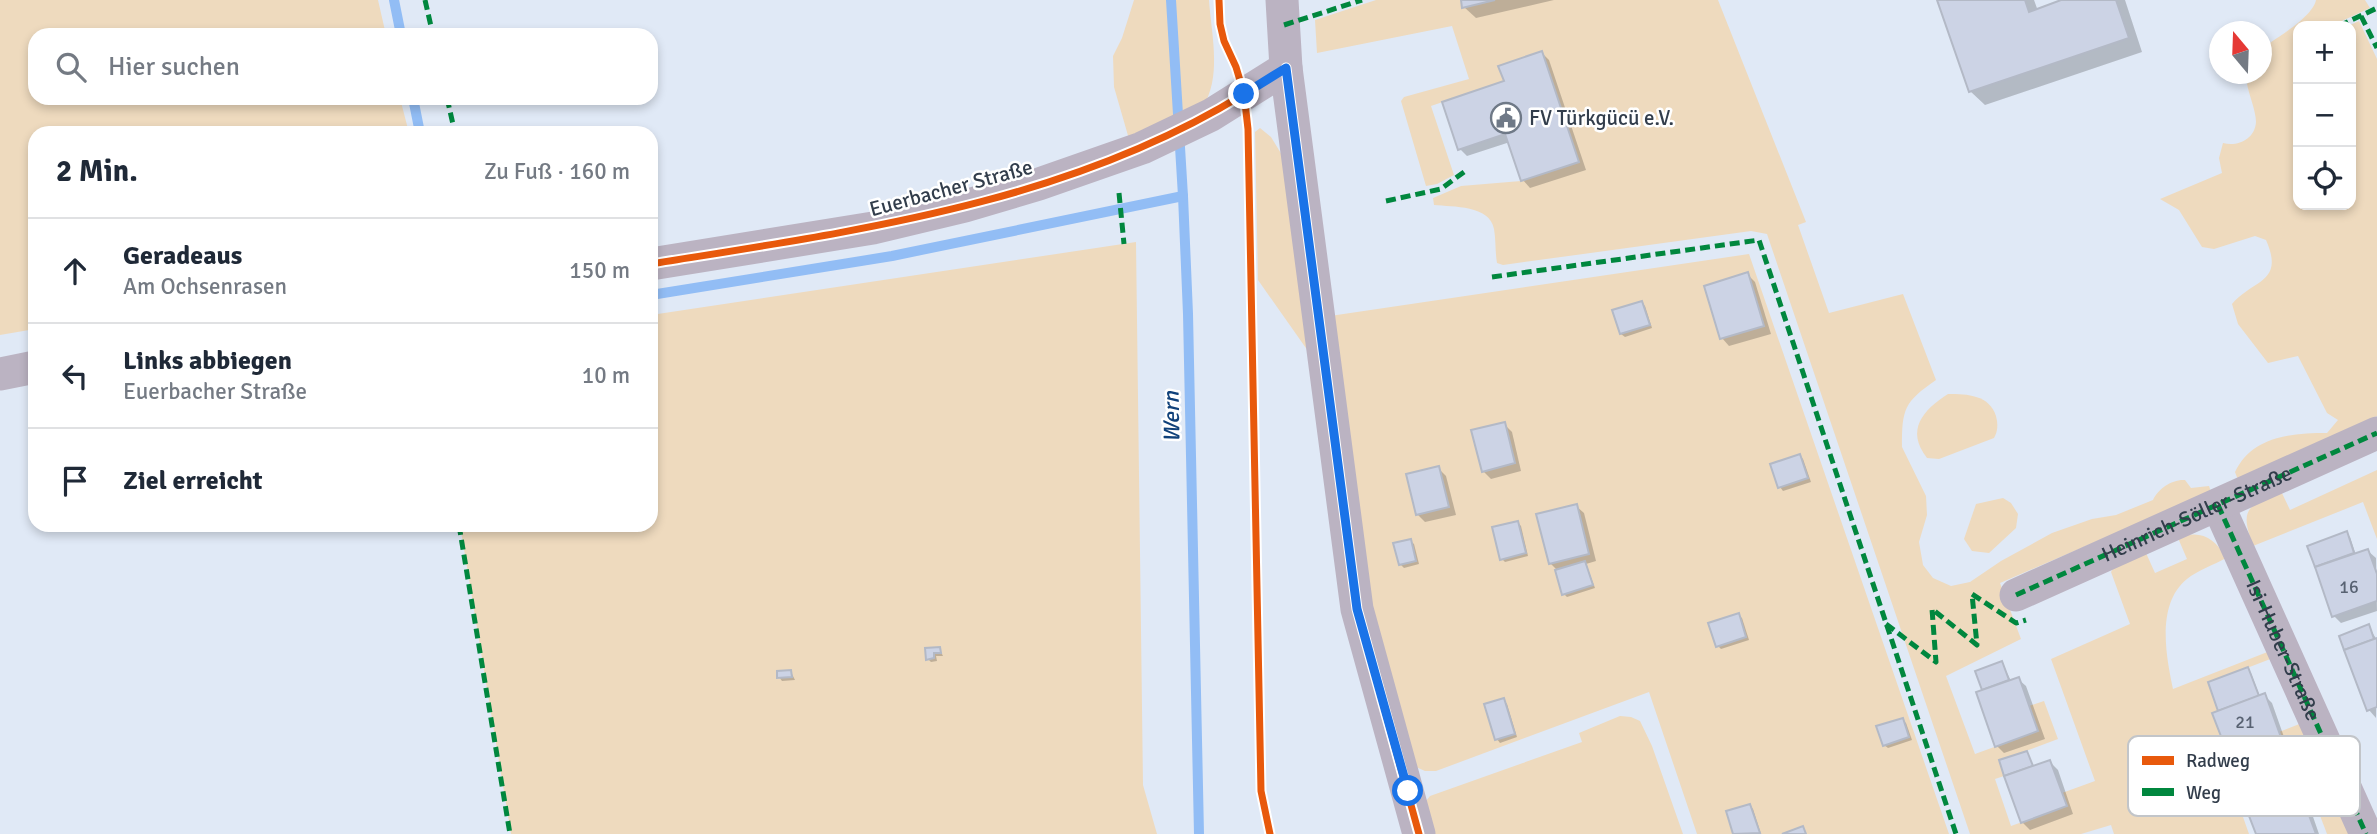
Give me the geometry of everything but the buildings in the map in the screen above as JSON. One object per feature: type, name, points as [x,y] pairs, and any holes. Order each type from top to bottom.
[{"type":"street","points":[[1282,0],[1286,68],[1357,609],[1419,834]]},
{"type":"street","name":"Euerbacher Straße","points":[[658,263],[873,228],[965,206],[1142,148],[1210,115],[1286,68]]},
{"type":"street","points":[[0,374],[28,368]]},
{"type":"street","name":"Heinrich-Söller-Straße","points":[[2016,595],[2377,433]]},
{"type":"street","name":"Isi-Huber-Straße","points":[[2218,505],[2322,736]]},
{"type":"street","name":"Isi-Huber-Straße","points":[[2358,816],[2366,834]]},
{"type":"shaded area","points":[[0,0],[378,0],[384,28],[28,28],[28,105],[402,105],[407,126],[28,126],[28,330],[0,335]]},
{"type":"shaded area","points":[[1134,0],[1209,0],[1214,64],[1211,90],[1206,101],[1129,139],[1114,87],[1113,56],[1122,38]]},
{"type":"shaded area","points":[[1376,0],[1461,0],[1462,7],[1495,0],[1718,0],[1806,222],[1798,225],[1829,313],[1903,294],[1936,380],[1917,394],[1907,407],[1902,434],[1902,447],[1926,496],[1927,515],[1919,542],[1923,565],[1933,578],[1951,586],[1970,582],[2001,561],[2052,533],[2092,519],[2116,515],[2153,500],[2170,483],[2185,480],[2191,488],[2209,486],[2211,492],[2000,583],[2021,639],[1946,676],[1975,754],[2038,731],[2029,706],[2044,701],[2058,739],[1999,761],[2004,776],[1995,779],[2011,826],[2066,806],[2062,793],[2095,781],[2051,659],[2130,624],[2111,572],[2114,567],[2146,553],[2155,573],[2187,559],[2178,538],[2200,535],[2217,545],[2226,558],[2187,579],[2171,602],[2167,616],[2166,646],[2173,689],[2270,651],[2273,658],[2208,683],[2218,711],[2212,713],[2220,736],[2128,736],[2128,816],[2243,816],[2249,834],[2114,834],[2111,825],[2081,834],[1970,834],[1767,234],[1751,231],[1503,265],[1497,263],[1494,229],[1486,215],[1460,207],[1434,205],[1433,198],[1461,186],[1521,181],[1579,162],[1542,51],[1499,66],[1504,81],[1431,106],[1454,175],[1437,184],[1426,186],[1401,101],[1404,97],[1469,79],[1452,26],[1317,53],[1315,20]]},
{"type":"shaded area","points":[[2316,0],[2365,0],[2370,8],[2342,21],[2300,21]]},
{"type":"shaded area","points":[[2359,21],[2377,59],[2377,416],[2238,480],[2235,472],[2242,460],[2262,444],[2287,436],[2327,433],[2338,420],[2327,413],[2298,356],[2268,363],[2238,324],[2232,304],[2264,279],[2272,265],[2266,240],[2255,236],[2214,249],[2202,247],[2179,210],[2160,199],[2222,173],[2219,158],[2223,143],[2240,143],[2253,133],[2255,113],[2247,84],[2272,84],[2272,42],[2293,26],[2293,210],[2356,210],[2356,22]]},
{"type":"shaded area","points":[[1260,128],[1271,137],[1282,155],[1308,351],[1258,280],[1255,132]]},
{"type":"shaded area","points":[[1136,242],[1143,785],[1157,834],[511,834],[461,532],[658,532],[658,314]]},
{"type":"shaded area","points":[[1749,254],[1949,834],[1697,834],[1649,692],[1436,771],[1425,771],[1416,767],[1373,619],[1330,316]]},
{"type":"shaded area","points":[[1948,394],[1970,395],[1988,404],[1996,416],[1996,433],[1994,438],[1939,459],[1927,458],[1917,438],[1917,430],[1931,407]]},
{"type":"shaded area","points":[[2377,470],[2377,539],[2363,502],[2253,546],[2247,516],[2249,510],[2260,500],[2280,489],[2290,510]]},
{"type":"shaded area","points":[[2003,498],[2011,503],[2018,514],[2016,528],[1989,553],[1972,551],[1964,539],[1976,504]]},
{"type":"shaded area","points":[[1620,716],[1640,721],[1652,746],[1683,834],[1430,834],[1426,801],[1430,796],[1582,742],[1579,733]]},
{"type":"shaded area","points":[[2302,723],[2308,736],[2272,736],[2279,732]]},
{"type":"shaded area","points":[[2320,816],[2341,816],[2349,834],[2327,834]]},
{"type":"waterway","points":[[394,0],[400,28]]},
{"type":"waterway","name":"Wern","points":[[1171,0],[1188,314],[1199,834]]},
{"type":"waterway","points":[[414,105],[419,126]]},
{"type":"waterway","points":[[658,294],[892,256],[1183,196]]},
{"type":"marked path","points":[[425,0],[431,28]]},
{"type":"marked path","points":[[1284,25],[1362,0]]},
{"type":"marked path","points":[[2350,21],[2377,8]]},
{"type":"marked path","points":[[2361,16],[2377,48]]},
{"type":"marked path","points":[[449,105],[453,126]]},
{"type":"marked path","points":[[1386,201],[1441,189],[1468,169]]},
{"type":"marked path","points":[[1119,193],[1124,244]]},
{"type":"marked path","points":[[1492,277],[1759,240],[1956,834]]},
{"type":"marked path","points":[[2016,595],[2377,433]]},
{"type":"marked path","points":[[2218,505],[2322,736]]},
{"type":"marked path","points":[[460,532],[510,834]]},
{"type":"marked path","points":[[1886,624],[1936,662],[1932,609],[1977,645],[1972,594],[2016,623],[2026,620]]},
{"type":"marked path","points":[[2358,816],[2366,834]]},
{"type":"cycle path","points":[[1219,0],[1220,24],[1244,94],[1248,129],[1261,791],[1270,834]]},
{"type":"cycle path","points":[[1286,68],[1357,609],[1419,834]]},
{"type":"cycle path","points":[[658,263],[881,225],[1032,187],[1105,162],[1176,132],[1244,94]]},
{"type":"place","name":"FV Türkgücü e.V.","points":[[1506,118]]},
{"type":"route","points":[[1244,94],[1286,68],[1357,609],[1408,791]]}]
